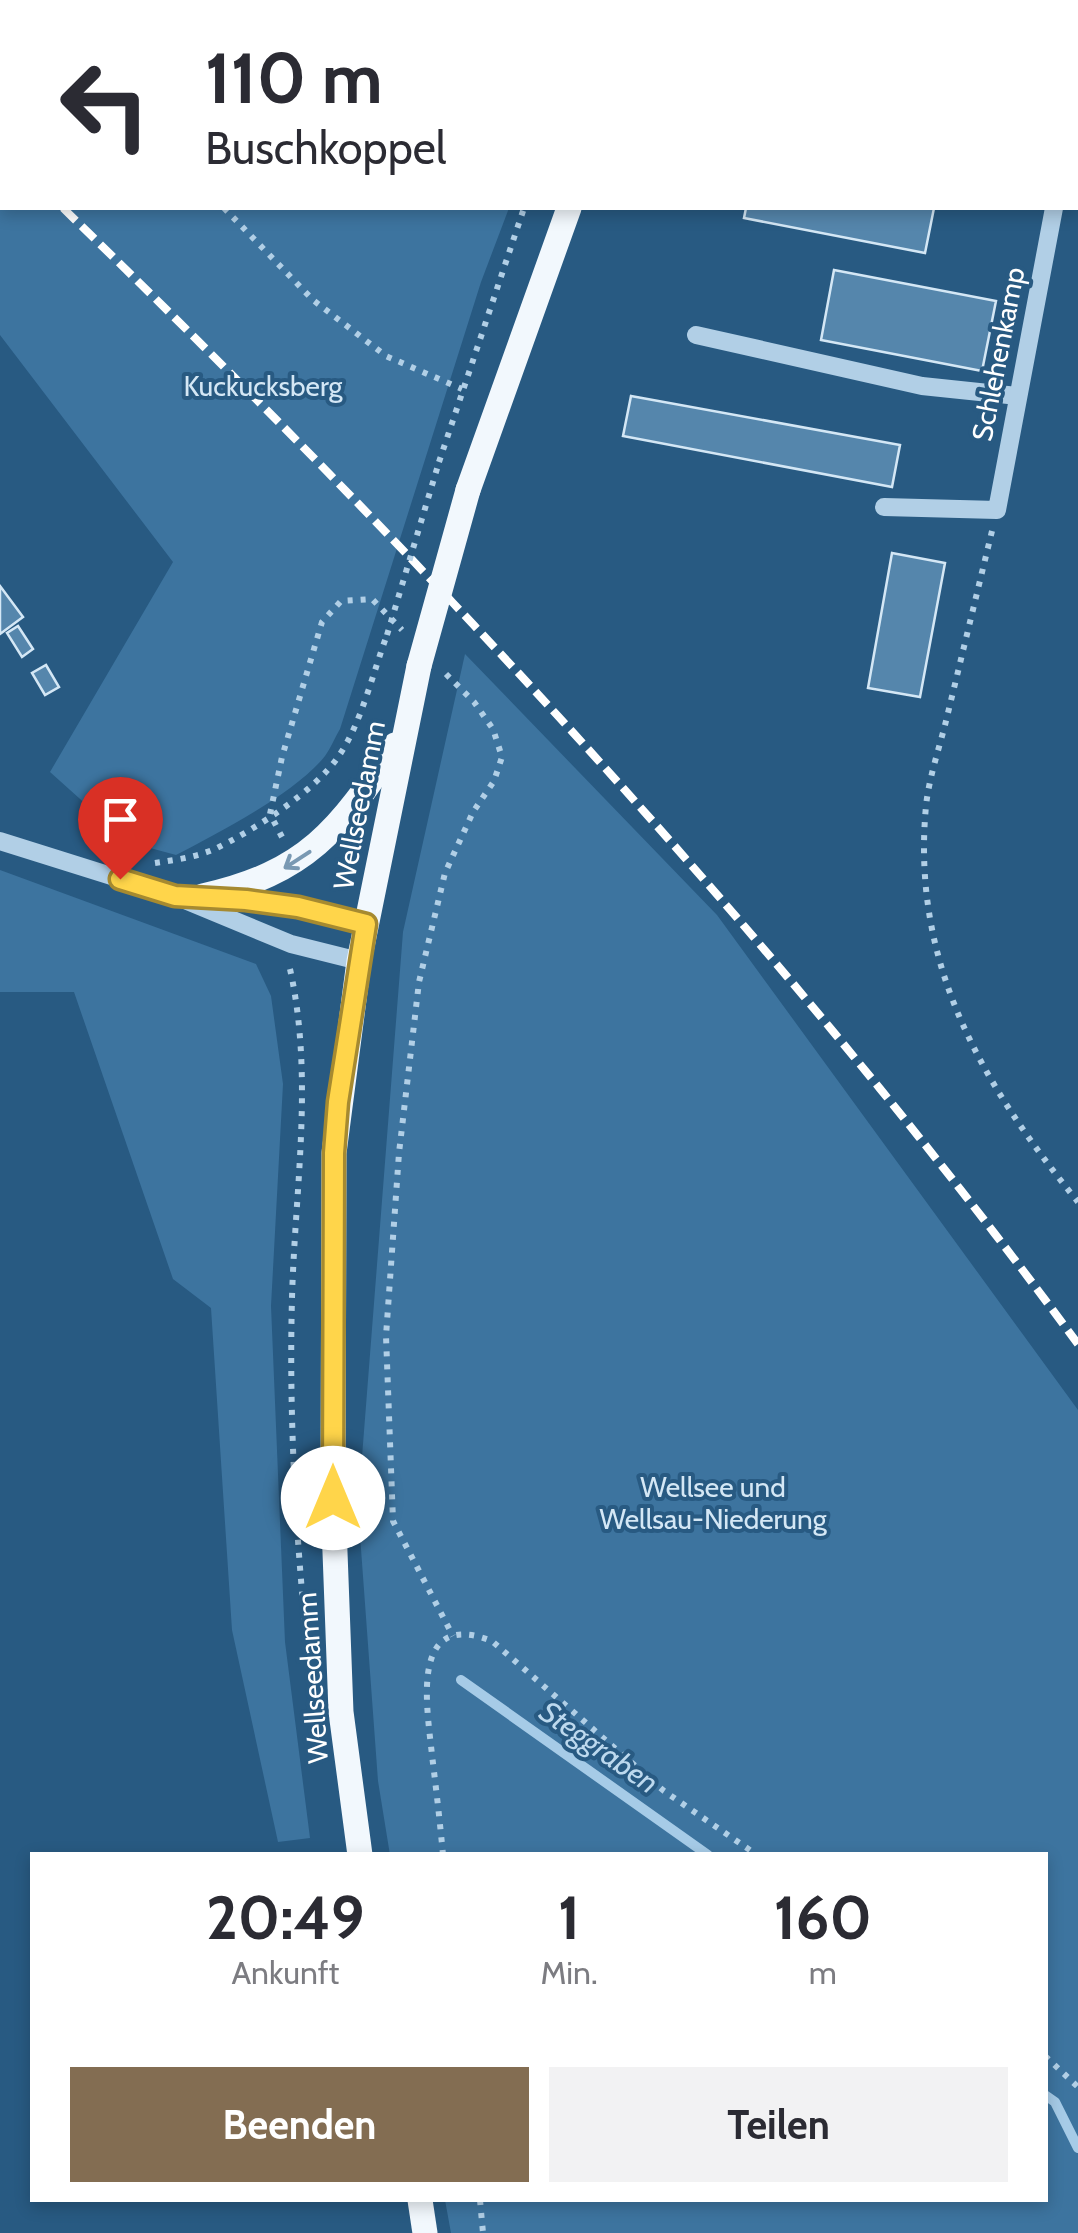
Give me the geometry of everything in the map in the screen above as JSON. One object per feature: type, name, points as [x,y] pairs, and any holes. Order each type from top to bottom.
[{"type":"main road","name":"Wellseedamm","points":[[360,1852],[341,1712],[333,1498],[334,1153],[359,961],[404,733],[427,664],[468,490],[567,210]]},
{"type":"main road","points":[[203,896],[264,879],[295,862],[344,818],[404,733]]},
{"type":"main road","points":[[420,2202],[425,2233]]},
{"type":"street","name":"Schlehenkamp","points":[[997,510],[1054,210]]},
{"type":"street","points":[[696,336],[922,386],[1018,396]]},
{"type":"street","points":[[884,506],[997,510]]},
{"type":"street","points":[[0,841],[175,896],[290,944],[359,961]]},
{"type":"street","points":[[175,896],[298,907],[366,924]]},
{"type":"path","points":[[226,210],[314,300],[386,356],[462,389]]},
{"type":"path","points":[[140,865],[212,850],[319,780],[340,756],[387,635],[462,389],[523,210]]},
{"type":"path","points":[[997,510],[926,804],[924,884],[938,967],[970,1045],[1042,1158],[1078,1202]]},
{"type":"path","points":[[295,862],[270,814],[282,757],[322,622],[341,602],[372,599],[410,638]]},
{"type":"path","points":[[427,664],[474,702],[493,729],[502,757],[494,781],[473,812],[445,874],[418,982],[399,1153],[386,1336],[393,1520],[453,1636]]},
{"type":"path","points":[[290,944],[289,967],[298,1012],[303,1082],[292,1322],[296,1518],[306,1636]]},
{"type":"path","points":[[443,1852],[425,1681],[436,1649],[453,1636],[471,1633],[492,1641],[664,1791],[753,1852]]},
{"type":"path","points":[[1048,2059],[1078,2088]]},
{"type":"path","points":[[480,2202],[484,2233]]},
{"type":"green space","name":"Kuckucksberg","points":[[0,210],[508,210],[481,282],[340,729],[325,756],[295,784],[176,855],[128,842],[50,772],[173,562],[0,335]]},
{"type":"green space","name":"Wellsee und Wellsau-Niederung","points":[[465,654],[717,915],[1078,1410],[1078,2233],[451,2233],[445,2202],[1048,2202],[1048,1852],[390,1852],[378,1781],[358,1508],[403,932]]},
{"type":"green space","points":[[0,870],[256,964],[271,996],[283,1084],[271,1306],[285,1642],[310,1838],[278,1842],[232,1630],[211,1308],[173,1279],[74,992],[0,992]]},
{"type":"building","points":[[746,210],[934,210],[925,253],[744,218]]},
{"type":"building","points":[[834,270],[996,301],[982,371],[821,340]]},
{"type":"building","points":[[631,396],[900,445],[892,487],[623,436]]},
{"type":"building","points":[[892,553],[945,563],[920,697],[868,688]]},
{"type":"building","points":[[0,586],[23,617],[0,634]]},
{"type":"building","points":[[18,626],[33,649],[22,657],[7,633]]},
{"type":"building","points":[[46,665],[59,687],[45,695],[32,673]]},
{"type":"waterway","name":"Steggraben","points":[[461,1680],[704,1852]]},
{"type":"waterway","name":"Steggraben","points":[[1048,2097],[1055,2102],[1078,2148]]},
{"type":"railway","points":[[65,210],[333,477],[594,755],[843,1044],[963,1192],[1078,1344]]},
{"type":"route","points":[[120,879],[175,896],[298,907],[366,924],[338,1102],[334,1153],[333,1498]]}]
